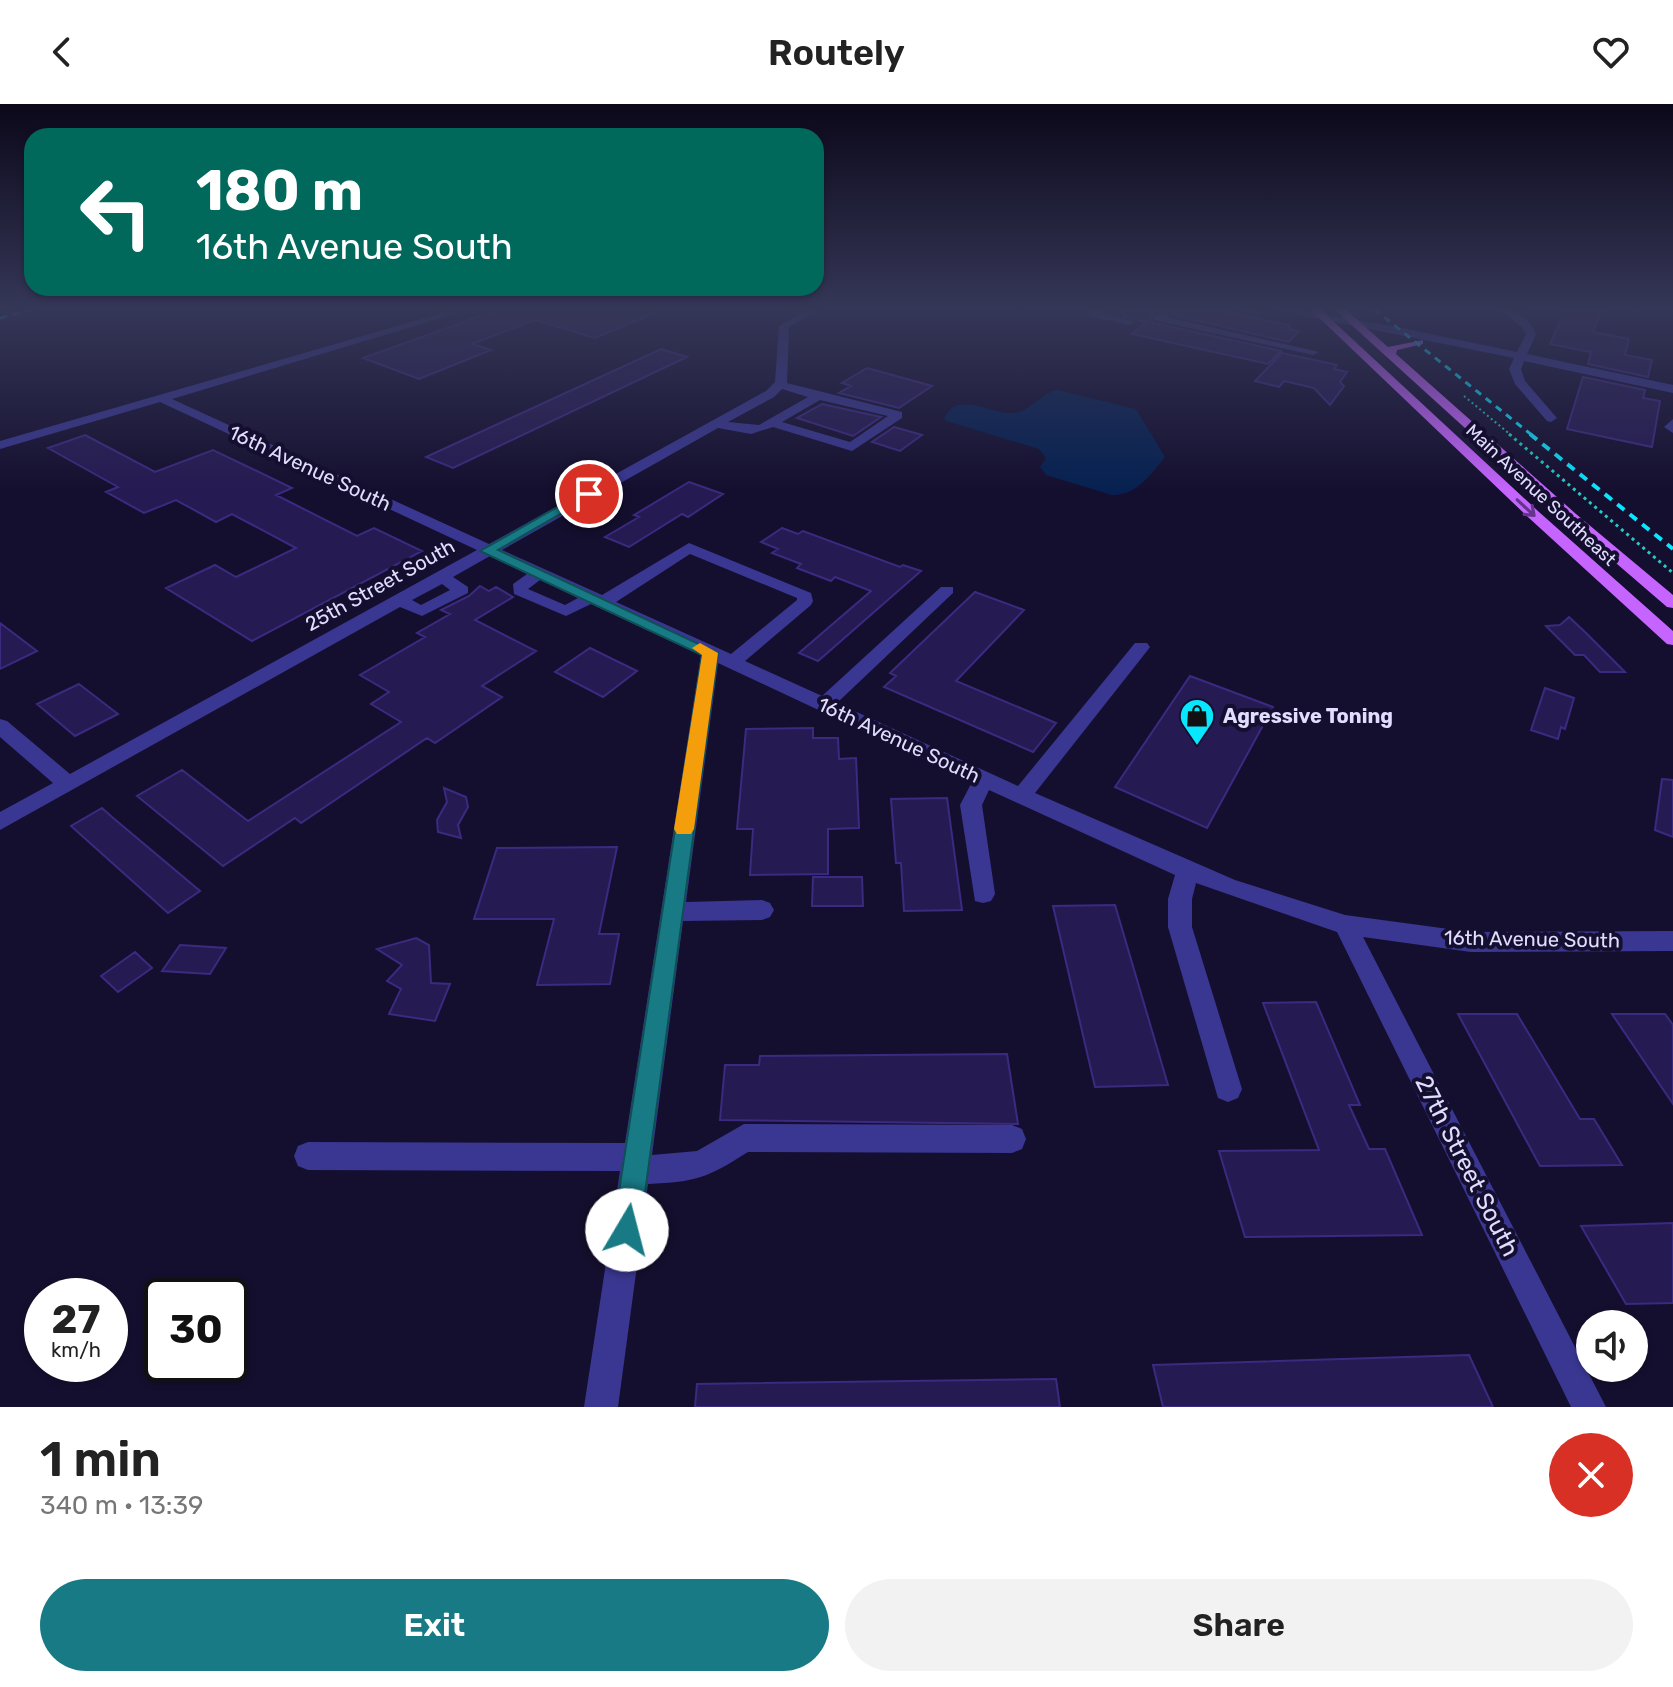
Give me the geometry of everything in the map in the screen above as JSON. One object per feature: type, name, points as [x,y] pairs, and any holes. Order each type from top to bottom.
[{"type":"main road","name":"Main Avenue Southeast","points":[[1381,370],[1534,515],[1673,640]]},
{"type":"main road","name":"Main Avenue Southeast","points":[[1408,370],[1571,517],[1673,603]]},
{"type":"street","points":[[0,445],[258,370]]},
{"type":"street","points":[[772,423],[852,447],[898,415],[780,385],[781,370]]},
{"type":"street","points":[[1515,370],[1519,382],[1551,418]]},
{"type":"street","points":[[1575,370],[1673,389]]},
{"type":"street","name":"25th Street South","points":[[0,822],[770,394],[780,385]]},
{"type":"street","points":[[716,424],[751,430],[772,423],[818,396]]},
{"type":"street","name":"16th Avenue South","points":[[161,398],[1021,796],[1228,887],[1345,925],[1471,942],[1673,941]]},
{"type":"street","points":[[538,574],[521,584],[520,591],[566,611],[596,600],[689,548],[805,596],[805,601],[721,658],[672,912],[601,1407]]},
{"type":"street","points":[[397,600],[422,611],[462,590],[441,576]]},
{"type":"street","points":[[824,705],[947,590]]},
{"type":"street","points":[[1021,796],[1141,647]]},
{"type":"street","points":[[0,726],[68,784]]},
{"type":"street","points":[[983,894],[971,805],[984,779]]},
{"type":"street","points":[[1188,870],[1180,899],[1180,927],[1228,1089]]},
{"type":"street","points":[[672,912],[762,910]]},
{"type":"street","name":"27th Street South","points":[[1345,925],[1589,1407]]},
{"type":"street","points":[[308,1156],[689,1168],[704,1163],[744,1138],[1012,1139]]},
{"type":"path","points":[[1462,395],[1673,573]]},
{"type":"water","points":[[1057,390],[1136,409],[1165,457],[1136,488],[1112,495],[1046,475],[1040,467],[1046,458],[1039,449],[944,418],[950,410],[966,404],[1004,413],[1019,412]]},
{"type":"building","points":[[394,370],[442,370],[419,379]]},
{"type":"building","points":[[616,370],[660,370],[453,468],[426,457]]},
{"type":"building","points":[[864,370],[874,370],[932,386],[899,408],[839,393],[851,386],[842,383]]},
{"type":"building","points":[[1266,370],[1347,372],[1340,382],[1344,386],[1330,405],[1314,388],[1284,381],[1279,387],[1255,381]]},
{"type":"building","points":[[1615,370],[1650,370],[1648,377]]},
{"type":"building","points":[[1583,377],[1645,390],[1643,398],[1660,401],[1652,447],[1567,429]]},
{"type":"building","points":[[822,404],[881,417],[853,436],[797,418]]},
{"type":"building","points":[[894,427],[922,435],[900,451],[872,442]]},
{"type":"building","points":[[85,435],[155,472],[213,450],[292,488],[276,495],[357,536],[374,528],[422,551],[252,641],[166,588],[215,565],[236,577],[296,548],[232,514],[216,522],[176,500],[144,513],[106,492],[118,487],[48,448]]},
{"type":"building","points":[[689,482],[723,494],[688,517],[682,514],[629,547],[605,537],[639,517],[634,515]]},
{"type":"building","points":[[782,528],[798,534],[803,531],[900,567],[903,565],[921,571],[818,661],[799,653],[871,591],[835,577],[831,581],[797,568],[801,564],[772,553],[778,549],[761,542]]},
{"type":"building","points":[[480,586],[489,591],[496,587],[513,597],[475,620],[536,651],[482,686],[502,697],[435,743],[427,738],[301,823],[295,818],[223,866],[137,796],[182,770],[248,821],[401,722],[371,704],[389,692],[360,675],[425,637],[417,633],[450,614],[441,610],[469,596]]},
{"type":"building","points":[[975,592],[1024,610],[956,681],[1056,723],[1033,752],[884,687],[896,676],[890,673]]},
{"type":"building","points":[[1569,617],[1625,672],[1600,672],[1584,655],[1575,655],[1546,626],[1560,625]]},
{"type":"building","points":[[0,623],[37,651],[0,669]]},
{"type":"building","points":[[590,648],[637,671],[603,697],[555,672]]},
{"type":"building","name":"Agressive Toning","points":[[1190,676],[1273,707],[1207,828],[1115,787]]},
{"type":"building","points":[[79,684],[118,714],[75,736],[37,704]]},
{"type":"building","points":[[1545,688],[1574,698],[1565,729],[1561,727],[1558,739],[1531,730]]},
{"type":"building","points":[[813,728],[813,738],[838,738],[839,759],[856,758],[859,828],[828,829],[828,874],[750,875],[753,829],[737,829],[746,729]]},
{"type":"building","points":[[1662,779],[1673,780],[1673,837],[1655,830]]},
{"type":"building","points":[[444,788],[466,797],[468,807],[458,825],[461,838],[438,832],[437,820],[447,802]]},
{"type":"building","points":[[947,798],[962,910],[904,911],[901,863],[896,863],[891,799]]},
{"type":"building","points":[[102,808],[200,891],[168,913],[71,826]]},
{"type":"building","points":[[617,847],[599,934],[619,934],[610,984],[537,985],[554,919],[474,919],[497,848]]},
{"type":"building","points":[[813,877],[862,877],[863,906],[812,906]]},
{"type":"building","points":[[1115,905],[1168,1085],[1095,1087],[1053,906]]},
{"type":"building","points":[[416,938],[429,945],[431,983],[450,984],[435,1021],[389,1014],[401,989],[387,981],[402,965],[377,949]]},
{"type":"building","points":[[180,945],[226,948],[210,974],[162,971]]},
{"type":"building","points":[[135,952],[152,968],[118,992],[101,976]]},
{"type":"building","points":[[1316,1002],[1360,1105],[1349,1105],[1369,1149],[1385,1149],[1422,1235],[1245,1237],[1219,1151],[1319,1150],[1263,1003]]},
{"type":"building","points":[[1458,1014],[1517,1014],[1580,1119],[1594,1119],[1622,1165],[1540,1166]]},
{"type":"building","points":[[1612,1014],[1665,1014],[1673,1025],[1673,1104]]},
{"type":"building","points":[[1007,1054],[1018,1124],[720,1120],[725,1065],[759,1065],[760,1056]]},
{"type":"building","points":[[1673,1223],[1673,1303],[1626,1304],[1581,1226]]},
{"type":"building","points":[[1469,1355],[1493,1407],[1163,1407],[1153,1365]]},
{"type":"building","points":[[1056,1379],[1060,1407],[695,1407],[697,1384]]},
{"type":"railway","points":[[1450,370],[1533,436]]},
{"type":"railway","points":[[1530,434],[1673,549]]},
{"type":"slow traffic","points":[[684,829],[710,653],[700,648]]},
{"type":"place","name":"Agressive Toning","points":[[1197,747]]},
{"type":"route","points":[[589,494],[487,551],[710,653],[627,1230]]}]
